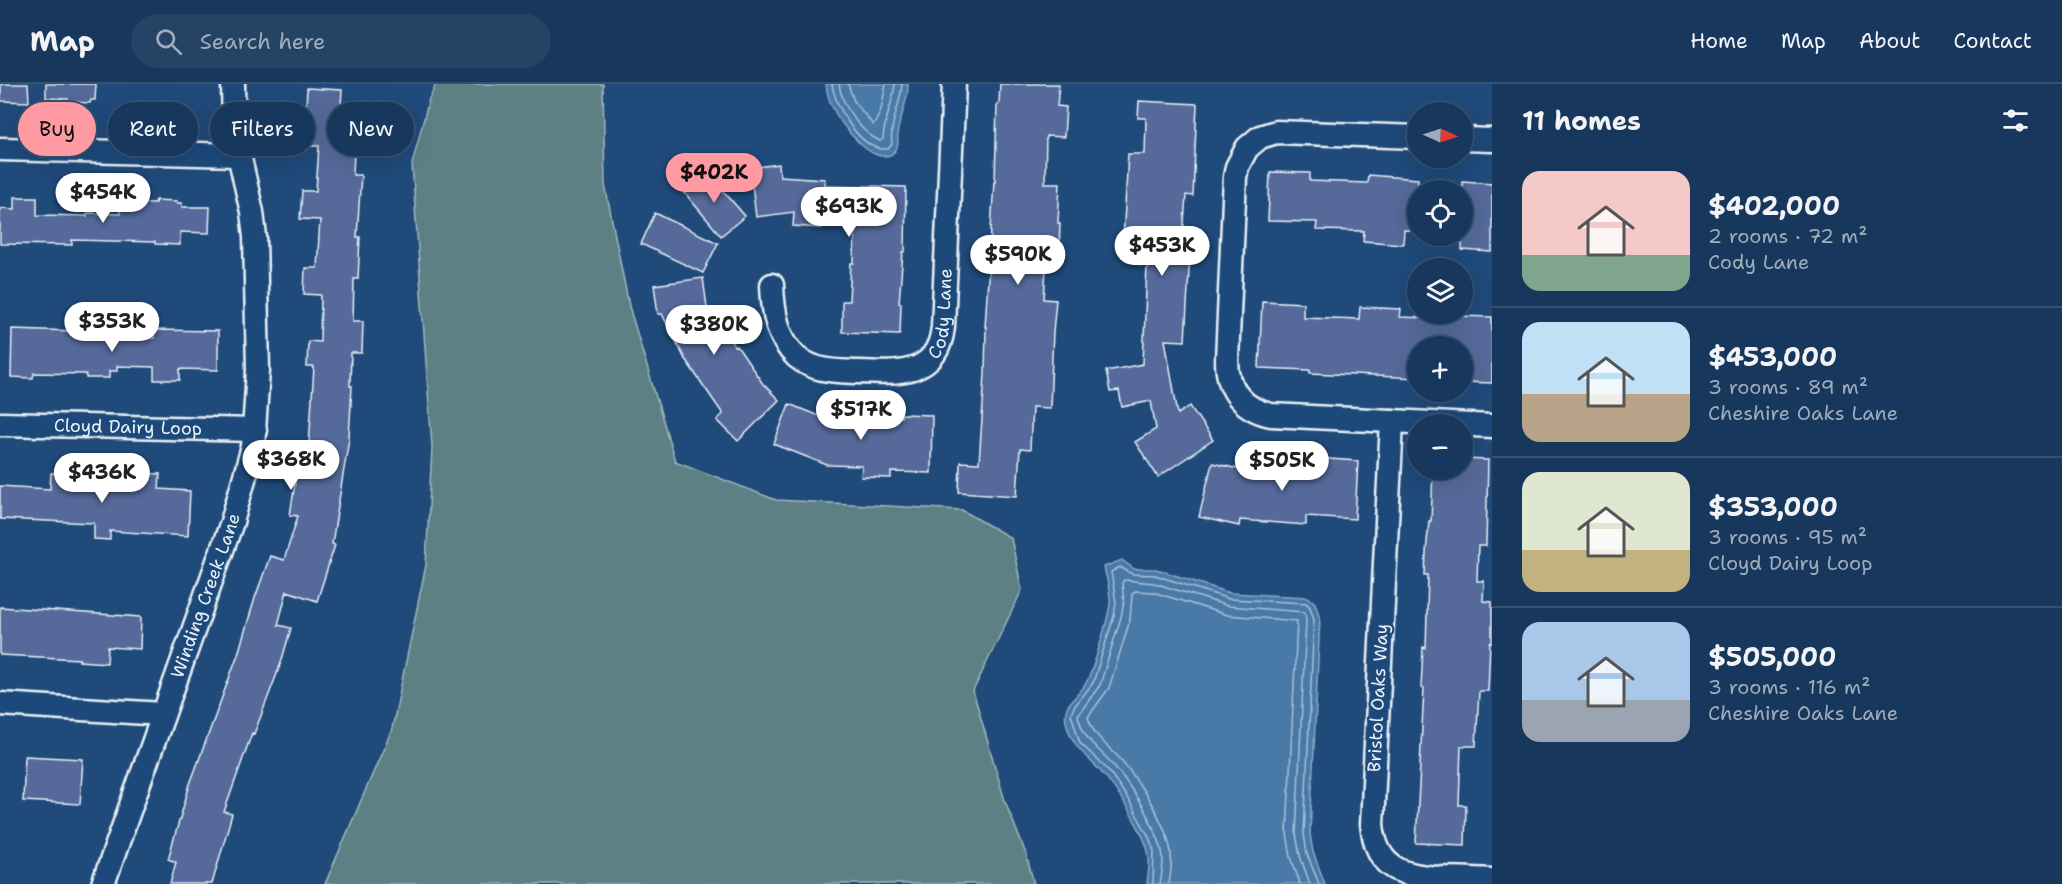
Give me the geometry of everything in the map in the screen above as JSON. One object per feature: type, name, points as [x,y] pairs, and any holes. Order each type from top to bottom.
[{"type":"street","name":"Winding Creek Lane","points":[[232,102],[233,84]]},
{"type":"street","name":"Cody Lane","points":[[772,285],[774,311],[782,336],[796,356],[812,367],[827,371],[895,374],[910,371],[930,357],[938,346],[943,327],[954,84]]},
{"type":"street","points":[[1407,137],[1276,132],[1260,137],[1247,148],[1237,167],[1235,177],[1227,360],[1227,371],[1232,389],[1244,404],[1262,413],[1492,426]]},
{"type":"street","points":[[1473,139],[1492,140]]},
{"type":"street","points":[[0,149],[210,154]]},
{"type":"street","name":"Winding Creek Lane","points":[[103,884],[239,501],[250,463],[255,430],[258,351],[255,237],[252,212],[238,156]]},
{"type":"street","name":"Bristol Oaks Way","points":[[1392,421],[1372,824],[1374,840],[1384,860],[1405,873],[1422,877],[1492,880]]},
{"type":"street","name":"Cloyd Dairy Loop","points":[[0,424],[255,430]]},
{"type":"street","points":[[0,704],[163,714]]},
{"type":"green space","points":[[436,84],[603,84],[605,185],[629,306],[675,461],[776,500],[962,510],[1011,538],[1022,590],[973,691],[1005,801],[1026,854],[1034,884],[325,884],[392,729],[426,565],[432,447],[412,164],[429,99]]},
{"type":"water","points":[[826,84],[908,84],[898,132],[898,146],[895,151],[887,156],[879,156],[860,144],[832,107]]},
{"type":"water","points":[[1122,560],[1134,569],[1156,569],[1230,593],[1308,597],[1315,603],[1320,618],[1310,834],[1313,852],[1325,884],[1147,884],[1149,856],[1146,844],[1129,811],[1108,779],[1075,744],[1068,730],[1065,715],[1066,709],[1089,677],[1104,631],[1110,598],[1104,567]]},
{"type":"building","points":[[1,84],[28,84],[29,102],[1,101]]},
{"type":"building","points":[[46,84],[96,84],[95,100],[90,102],[68,102],[68,99],[46,98]]},
{"type":"building","points":[[1000,84],[1059,84],[1057,106],[1066,107],[1064,137],[1046,136],[1045,183],[1060,183],[1059,254],[1047,254],[1044,299],[1056,300],[1050,408],[1032,407],[1030,450],[1020,449],[1017,496],[959,492],[960,462],[979,463],[995,181],[997,104],[999,104]]},
{"type":"building","points":[[307,88],[342,90],[341,102],[327,102],[327,156],[354,156],[353,175],[361,175],[357,237],[360,237],[358,279],[354,279],[353,321],[363,321],[362,353],[351,353],[349,438],[332,544],[335,545],[317,601],[287,591],[278,625],[291,628],[281,663],[254,734],[252,733],[224,812],[232,814],[212,884],[170,884],[176,862],[168,859],[190,784],[238,654],[270,556],[284,560],[298,516],[290,515],[299,458],[308,460],[314,367],[307,367],[308,341],[320,342],[321,295],[304,294],[305,268],[317,268],[320,220],[300,219],[302,191],[316,191],[319,146],[315,146],[315,102],[306,102]]},
{"type":"building","points":[[1139,101],[1197,104],[1193,196],[1186,195],[1182,252],[1190,253],[1185,341],[1165,340],[1178,414],[1190,406],[1213,440],[1158,477],[1135,442],[1156,429],[1151,401],[1122,407],[1119,391],[1110,392],[1106,371],[1143,364],[1147,265],[1139,265],[1141,241],[1123,240],[1128,154],[1145,154],[1146,118],[1138,118]]},
{"type":"building","points":[[779,164],[780,176],[825,179],[825,185],[906,187],[905,252],[903,252],[899,303],[901,303],[900,334],[842,332],[842,301],[849,301],[851,263],[854,263],[855,216],[823,215],[822,228],[793,226],[794,212],[756,217],[750,168]]},
{"type":"building","points":[[707,172],[745,216],[721,236],[684,192]]},
{"type":"building","points":[[1270,172],[1310,173],[1310,181],[1367,183],[1368,175],[1418,179],[1407,180],[1407,230],[1404,230],[1403,244],[1363,241],[1364,231],[1316,230],[1317,222],[1268,221]]},
{"type":"building","points":[[1473,182],[1492,183],[1492,252],[1462,250],[1462,246],[1473,246]]},
{"type":"building","points":[[15,197],[37,197],[37,215],[120,214],[120,202],[155,203],[156,200],[177,201],[177,203],[182,203],[182,207],[210,207],[209,233],[180,232],[180,245],[155,244],[155,242],[72,240],[72,245],[0,244],[0,208],[15,209]]},
{"type":"building","points":[[655,213],[718,243],[703,273],[641,244]]},
{"type":"building","points":[[703,278],[709,321],[719,315],[735,347],[737,346],[763,384],[779,400],[738,441],[717,420],[723,414],[685,359],[662,314],[658,314],[654,285]]},
{"type":"building","points":[[1262,301],[1303,303],[1303,317],[1359,319],[1360,307],[1401,309],[1400,317],[1407,317],[1407,324],[1473,324],[1473,316],[1492,317],[1492,383],[1473,382],[1473,336],[1407,336],[1407,377],[1259,368]]},
{"type":"building","points":[[12,329],[74,331],[74,336],[154,338],[154,330],[218,331],[218,370],[180,369],[180,380],[154,380],[154,367],[117,366],[117,371],[109,371],[109,378],[86,378],[86,374],[34,373],[33,378],[11,377]]},
{"type":"building","points":[[789,404],[816,415],[901,417],[902,414],[932,415],[931,473],[891,472],[891,478],[861,477],[862,466],[827,465],[774,444]]},
{"type":"building","points":[[1271,455],[1358,461],[1355,519],[1306,516],[1306,525],[1240,520],[1239,526],[1199,517],[1212,463],[1269,476]]},
{"type":"building","points":[[1473,459],[1488,460],[1486,546],[1478,546],[1477,581],[1484,581],[1483,601],[1492,602],[1492,643],[1490,643],[1488,691],[1479,691],[1476,746],[1461,746],[1459,805],[1466,805],[1465,845],[1416,843],[1424,688],[1421,688],[1423,647],[1426,648],[1428,575],[1425,575],[1426,552],[1429,521],[1431,521],[1433,480],[1473,480]]},
{"type":"building","points":[[51,473],[130,476],[130,473],[160,474],[159,489],[190,491],[188,536],[110,531],[110,540],[94,539],[94,523],[0,519],[0,486],[50,489]]},
{"type":"building","points":[[0,607],[141,617],[140,649],[108,647],[107,663],[79,661],[80,659],[0,655]]},
{"type":"building","points":[[25,756],[83,759],[80,804],[23,801]]}]
